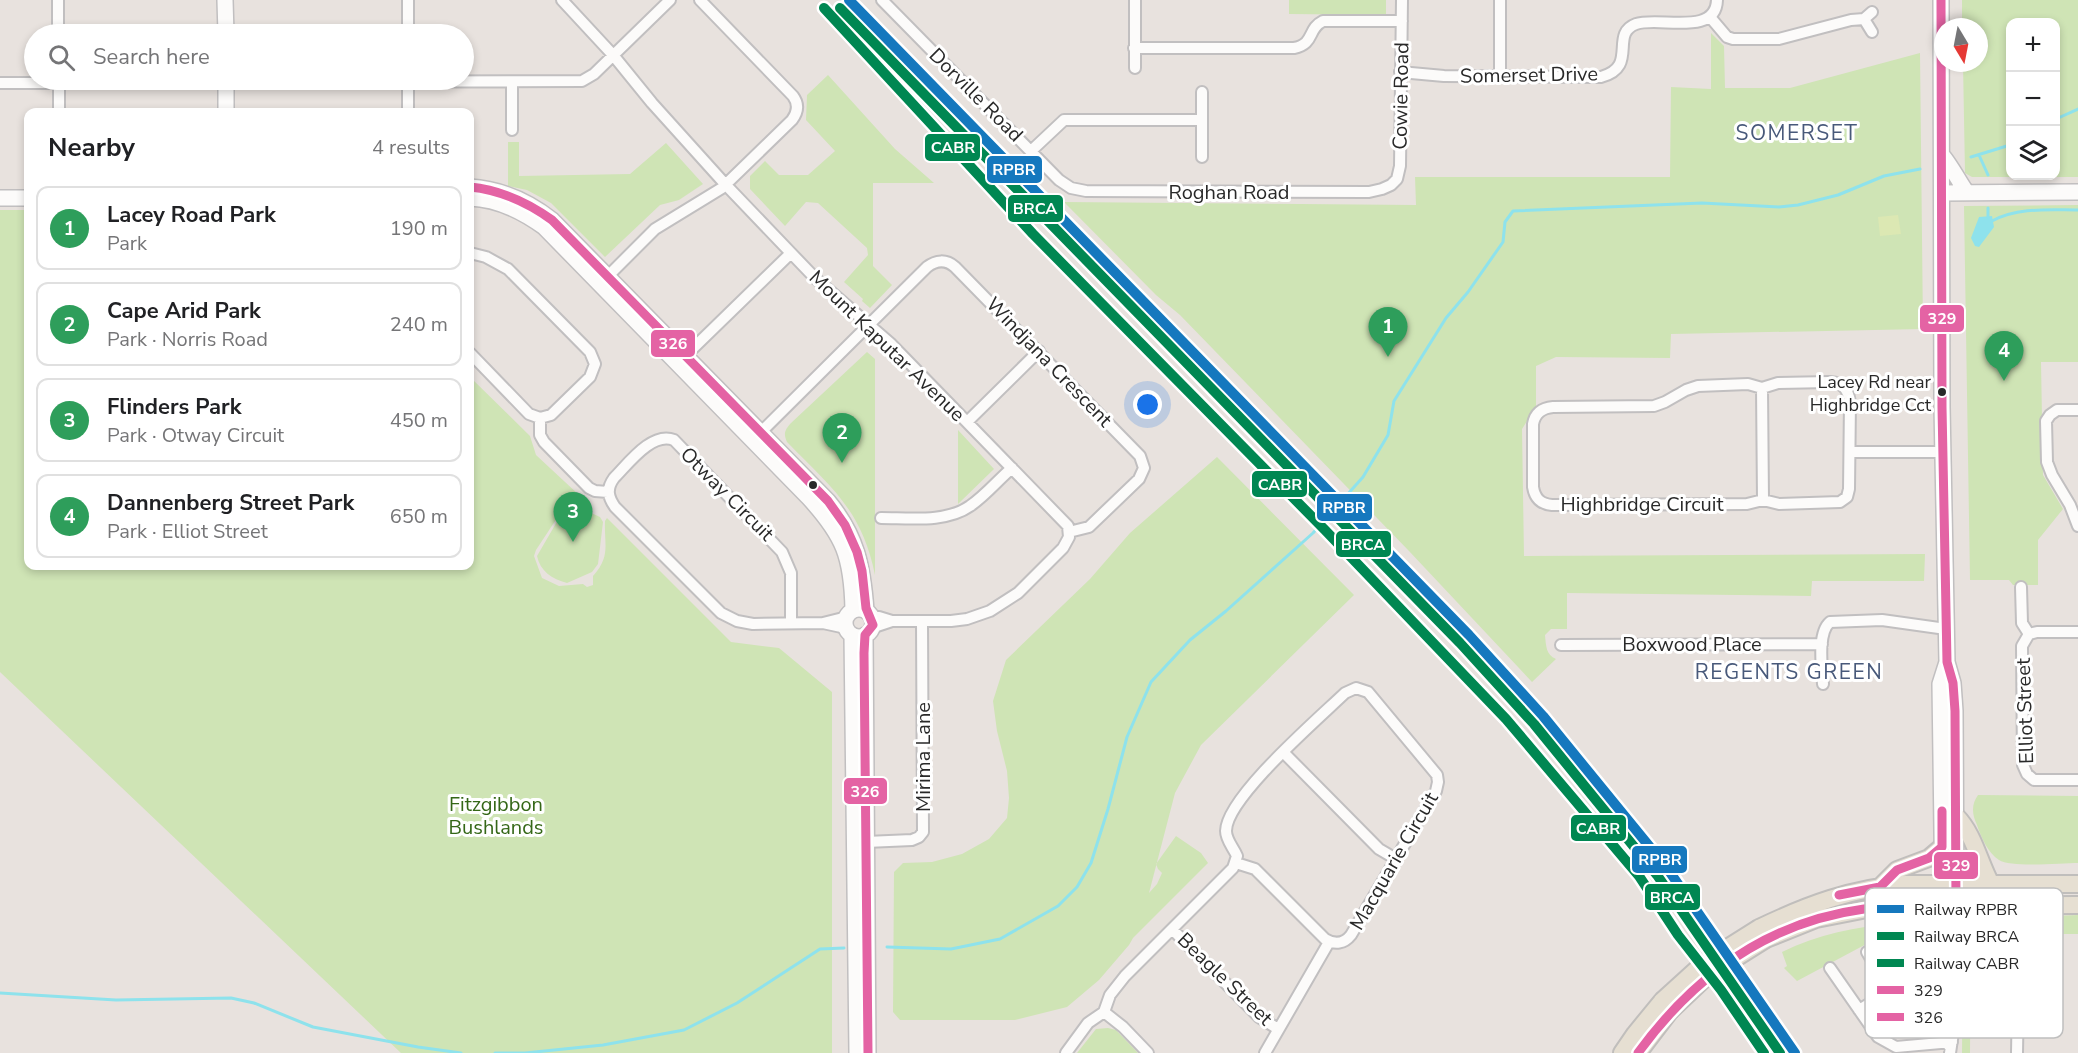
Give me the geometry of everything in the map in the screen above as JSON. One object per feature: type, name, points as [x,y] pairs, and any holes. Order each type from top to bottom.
[{"type":"main road","points":[[225,0],[226,24]]},
{"type":"main road","points":[[235,0],[235,24]]},
{"type":"main road","points":[[1941,0],[1942,452],[1947,662],[1953,682],[1956,816],[1950,888]]},
{"type":"main road","points":[[226,90],[226,108]]},
{"type":"main road","points":[[235,90],[235,108]]},
{"type":"main road","points":[[1942,155],[1953,168],[1967,193]]},
{"type":"main road","points":[[474,188],[508,195],[536,208],[563,230],[604,280]]},
{"type":"main road","points":[[0,189],[24,189]]},
{"type":"main road","points":[[1942,193],[2078,192]]},
{"type":"main road","points":[[0,198],[24,198]]},
{"type":"main road","points":[[474,199],[499,203],[533,219],[604,280],[757,436],[828,519],[837,534],[850,566],[859,623],[866,842],[868,1053]]},
{"type":"main road","points":[[857,1053],[859,623]]},
{"type":"main road","points":[[1947,662],[1940,684],[1942,847],[1950,884]]},
{"type":"main road","points":[[1956,816],[1966,826],[1991,884]]},
{"type":"main road","points":[[1880,887],[1897,870],[1929,858],[1942,847]]},
{"type":"main road","points":[[1874,888],[1950,884],[2078,884]]},
{"type":"main road","points":[[1622,1053],[1635,1034],[1666,1006],[1762,934],[1824,900],[1865,890]]},
{"type":"main road","points":[[2063,905],[2078,905]]},
{"type":"main road","points":[[1762,934],[1833,915],[1865,909]]},
{"type":"main road","points":[[1638,1053],[1666,1006]]},
{"type":"street","points":[[58,0],[58,24]]},
{"type":"street","points":[[408,0],[408,24]]},
{"type":"street","name":"Mount Kaputar Avenue","points":[[562,0],[725,184],[815,278],[870,325],[967,422],[1065,522],[1070,532]]},
{"type":"street","points":[[474,82],[582,81],[590,78],[670,0]]},
{"type":"street","points":[[604,280],[655,230],[725,184],[792,120],[797,112],[797,104],[793,96],[700,0]]},
{"type":"street","name":"Dorville Road","points":[[882,0],[1059,180],[1071,188]]},
{"type":"street","points":[[1135,0],[1135,68]]},
{"type":"street","name":"Cowie Road","points":[[1387,187],[1397,179],[1400,170],[1402,0]]},
{"type":"street","points":[[1500,0],[1500,76]]},
{"type":"street","points":[[1717,0],[1717,5],[1710,17],[1727,37],[1733,39],[1787,38],[1868,15],[1872,32]]},
{"type":"street","name":"Somerset Drive","points":[[1400,72],[1444,76],[1601,76],[1611,74],[1618,68],[1622,60],[1623,36],[1628,28],[1635,24],[1696,22],[1710,17]]},
{"type":"street","points":[[1134,48],[1294,48],[1306,44],[1314,28],[1323,21],[1402,21]]},
{"type":"street","points":[[0,83],[24,82]]},
{"type":"street","points":[[512,82],[512,130]]},
{"type":"street","points":[[58,90],[59,108]]},
{"type":"street","points":[[408,90],[408,108]]},
{"type":"street","points":[[1202,92],[1202,157]]},
{"type":"street","points":[[1031,151],[1064,120],[1202,120]]},
{"type":"street","name":"Roghan Road","points":[[1071,188],[1086,191],[1291,193],[1359,192],[1387,187]]},
{"type":"street","points":[[682,360],[791,253]]},
{"type":"street","points":[[474,255],[486,257],[508,269],[593,356],[595,364],[590,377],[551,415],[540,418],[529,414],[474,356]]},
{"type":"street","name":"Windjana Crescent","points":[[870,325],[927,267],[935,262],[943,261],[955,267],[1136,451],[1143,465],[1143,472],[1139,478],[1089,527],[1070,532]]},
{"type":"street","points":[[757,436],[870,325]]},
{"type":"street","points":[[967,422],[1039,351]]},
{"type":"street","name":"Highbridge Circuit","points":[[1830,382],[1842,384],[1849,397],[1850,452],[1849,489],[1847,497],[1840,502],[1779,504],[1763,500],[1747,504],[1547,504],[1535,496],[1533,421],[1545,408],[1654,406],[1698,386],[1748,384],[1762,388],[1778,383],[1830,382]]},
{"type":"street","points":[[1762,388],[1763,500]]},
{"type":"street","points":[[2078,410],[2057,410],[2046,421],[2047,462],[2070,505],[2078,526]]},
{"type":"street","points":[[540,418],[540,435],[544,442],[590,488],[595,491],[608,492],[610,501],[615,507],[721,613],[745,623],[859,623],[879,617],[892,621],[968,619],[998,607],[1018,593],[1063,548],[1070,532]]},
{"type":"street","name":"Otway Circuit","points":[[608,492],[614,478],[653,441],[663,437],[674,440],[782,552],[791,573],[791,623]]},
{"type":"street","points":[[1850,452],[1942,452]]},
{"type":"street","points":[[882,518],[936,517],[956,514],[972,505],[1012,468]]},
{"type":"street","name":"Elliot Street","points":[[2021,587],[2022,623],[2029,634]]},
{"type":"street","points":[[1823,684],[1824,627],[1834,620],[1892,621],[1946,629]]},
{"type":"street","name":"Mirima Lane","points":[[866,842],[912,840],[923,832],[922,621]]},
{"type":"street","name":"Elliot Street","points":[[2078,632],[2037,632],[2029,634],[2022,646],[2023,765],[2027,774],[2034,780],[2078,780]]},
{"type":"street","name":"Boxwood Place","points":[[1562,645],[1822,644]]},
{"type":"street","name":"Macquarie Circuit","points":[[1356,688],[1368,692],[1435,772],[1438,779],[1436,791],[1351,935],[1341,942],[1329,942],[1256,869],[1236,862],[1236,853],[1226,834],[1228,822],[1250,785],[1283,752],[1345,693],[1356,688]]},
{"type":"street","points":[[1283,752],[1379,849],[1396,859]]},
{"type":"street","points":[[1066,1053],[1088,1023],[1104,1012],[1112,992],[1172,928],[1231,871],[1236,862]]},
{"type":"street","name":"Beagle Street","points":[[1172,928],[1259,1017],[1278,1029]]},
{"type":"street","points":[[1265,1053],[1329,942]]},
{"type":"street","points":[[1830,968],[1865,1019]]},
{"type":"street","points":[[1858,1010],[1865,1006]]},
{"type":"street","points":[[1104,1012],[1123,1027],[1148,1053]]},
{"type":"street","points":[[1882,1038],[1896,1047],[1950,1047]]},
{"type":"street","points":[[2017,1038],[2017,1053]]},
{"type":"green space","points":[[1289,0],[1386,0],[1386,15],[1289,14]]},
{"type":"green space","points":[[1962,0],[2078,0],[2078,177],[2060,177],[2060,18],[2006,18],[2006,177],[1972,177],[1965,173],[1963,72],[1988,72],[1988,18],[1962,18]]},
{"type":"green space","points":[[1711,33],[1724,46],[1725,88],[1790,88],[1920,53],[1923,329],[1671,334],[1670,358],[1556,357],[1536,366],[1536,407],[1522,429],[1524,556],[1925,554],[1924,581],[1812,581],[1811,596],[1567,593],[1567,629],[1551,629],[1545,635],[1548,653],[1556,659],[1532,682],[1409,551],[1180,315],[1156,295],[1064,202],[1416,205],[1415,177],[1670,177],[1671,87],[1711,89]]},
{"type":"green space","points":[[828,75],[895,149],[934,183],[873,183],[873,266],[892,285],[870,308],[844,282],[868,255],[867,248],[818,203],[806,202],[785,226],[750,189],[750,176],[765,161],[779,175],[808,175],[835,151],[806,120],[807,95]]},
{"type":"green space","points":[[508,142],[519,142],[519,176],[630,174],[666,143],[703,184],[679,200],[660,205],[605,257],[551,203],[527,190],[508,186]]},
{"type":"green space","points":[[2078,205],[2078,362],[2041,362],[2043,475],[2063,509],[2038,540],[2038,585],[2013,585],[2009,580],[1970,580],[1964,206]]},
{"type":"green space","name":"Fitzgibbon Bushlands","points":[[0,210],[24,210],[24,570],[474,570],[474,381],[530,436],[536,455],[579,495],[576,504],[565,506],[536,550],[534,556],[542,578],[559,586],[583,584],[587,587],[593,585],[593,576],[599,569],[604,556],[607,518],[731,642],[779,648],[832,692],[832,1053],[401,1053],[0,672]]},
{"type":"green space","points":[[1898,215],[1901,234],[1880,236],[1878,217]]},
{"type":"green space","points":[[867,352],[875,359],[875,575],[862,533],[853,516],[831,487],[787,442],[785,434],[791,423]]},
{"type":"green space","points":[[958,430],[994,469],[958,504]]},
{"type":"green space","points":[[1217,457],[1354,595],[1201,745],[1175,793],[1157,863],[1176,836],[1201,853],[1208,863],[1133,938],[1099,980],[1067,1007],[1015,1020],[900,1020],[893,1012],[894,872],[903,863],[932,862],[962,854],[989,839],[1007,818],[1009,798],[1007,771],[997,731],[993,701],[1006,660],[1090,579],[1130,533]],"holes":[[[1156,865],[1162,873],[1157,884],[1149,893]]]},
{"type":"green space","points":[[578,507],[600,517],[603,522],[598,564],[592,572],[567,583],[548,574],[541,566],[537,556],[562,513],[567,509]]},
{"type":"green space","points":[[1978,795],[2078,796],[2078,863],[2014,864],[1999,860],[1985,844],[1974,817],[1973,806]]},
{"type":"green space","points":[[2078,915],[2078,934],[2063,934],[2063,916]]},
{"type":"green space","points":[[1865,927],[1865,945],[1797,981],[1784,968],[1787,966],[1782,952],[1809,940]]},
{"type":"green space","points":[[1096,1029],[1116,1030],[1138,1053],[1077,1053]]},
{"type":"green space","points":[[1962,1038],[1970,1038],[1970,1053],[1962,1053]]},
{"type":"water","points":[[1992,216],[1994,227],[1979,247],[1975,246],[1971,238],[1979,217]]},
{"type":"waterway","points":[[2060,117],[2078,109]]},
{"type":"waterway","points":[[1971,157],[2006,146]]},
{"type":"waterway","points":[[1979,155],[1988,175]]},
{"type":"waterway","points":[[887,947],[951,949],[1000,939],[1058,906],[1077,887],[1091,863],[1127,737],[1151,682],[1190,640],[1313,533],[1363,477],[1388,435],[1394,401],[1446,318],[1468,292],[1503,242],[1505,222],[1513,211],[1702,203],[1779,207],[1798,205],[1838,195],[1884,176],[1920,169]]},
{"type":"waterway","points":[[1988,208],[1988,217]]},
{"type":"waterway","points":[[1992,221],[2023,211],[2078,210]]},
{"type":"waterway","points":[[495,1053],[525,1053],[603,1045],[684,1030],[737,1003],[820,949],[844,948]]},
{"type":"waterway","points":[[0,993],[116,1000],[231,998],[254,1003],[313,1027],[461,1053]]},
{"type":"railway","points":[[842,0],[1512,688],[1646,851],[1786,1053]]},
{"type":"rail line","name":"RPBR","points":[[849,0],[1469,635],[1543,716],[1667,868],[1795,1053]]},
{"type":"rail line","name":"CABR","points":[[824,8],[1033,234],[1325,530],[1506,719],[1639,876],[1678,935],[1721,990],[1764,1053]]},
{"type":"rail line","name":"BRCA","points":[[840,8],[1460,643],[1534,724],[1657,875],[1780,1053]]},
{"type":"transit line","name":"329","points":[[1941,0],[1942,407],[1947,662],[1953,683],[1955,711],[1956,888]]},
{"type":"transit line","name":"326","points":[[474,188],[513,198],[552,220],[828,501],[845,525],[857,552],[862,571],[866,608],[873,625],[865,635],[864,653],[868,1053]]},
{"type":"transit line","name":"329","points":[[1875,888],[1880,887],[1897,870],[1929,858],[1942,847],[1942,811]]},
{"type":"transit line","name":"329","points":[[1839,895],[1865,890]]},
{"type":"transit line","name":"329","points":[[1638,1053],[1683,1000],[1736,957],[1796,926],[1865,909]]},
{"type":"place","name":"Lacey Road Park","points":[[1388,357]]},
{"type":"place","name":"Dannenberg Street Park","points":[[2004,381]]},
{"type":"place","name":"Lacey Rd near Highbridge Cct","points":[[1942,392]]},
{"type":"place","name":"Cape Arid Park","points":[[842,463]]},
{"type":"place","name":"Flinders Park","points":[[573,542]]},
{"type":"district","name":"SOMERSET","points":[[1797,133]]},
{"type":"district","name":"REGENTS GREEN","points":[[1789,672]]}]
